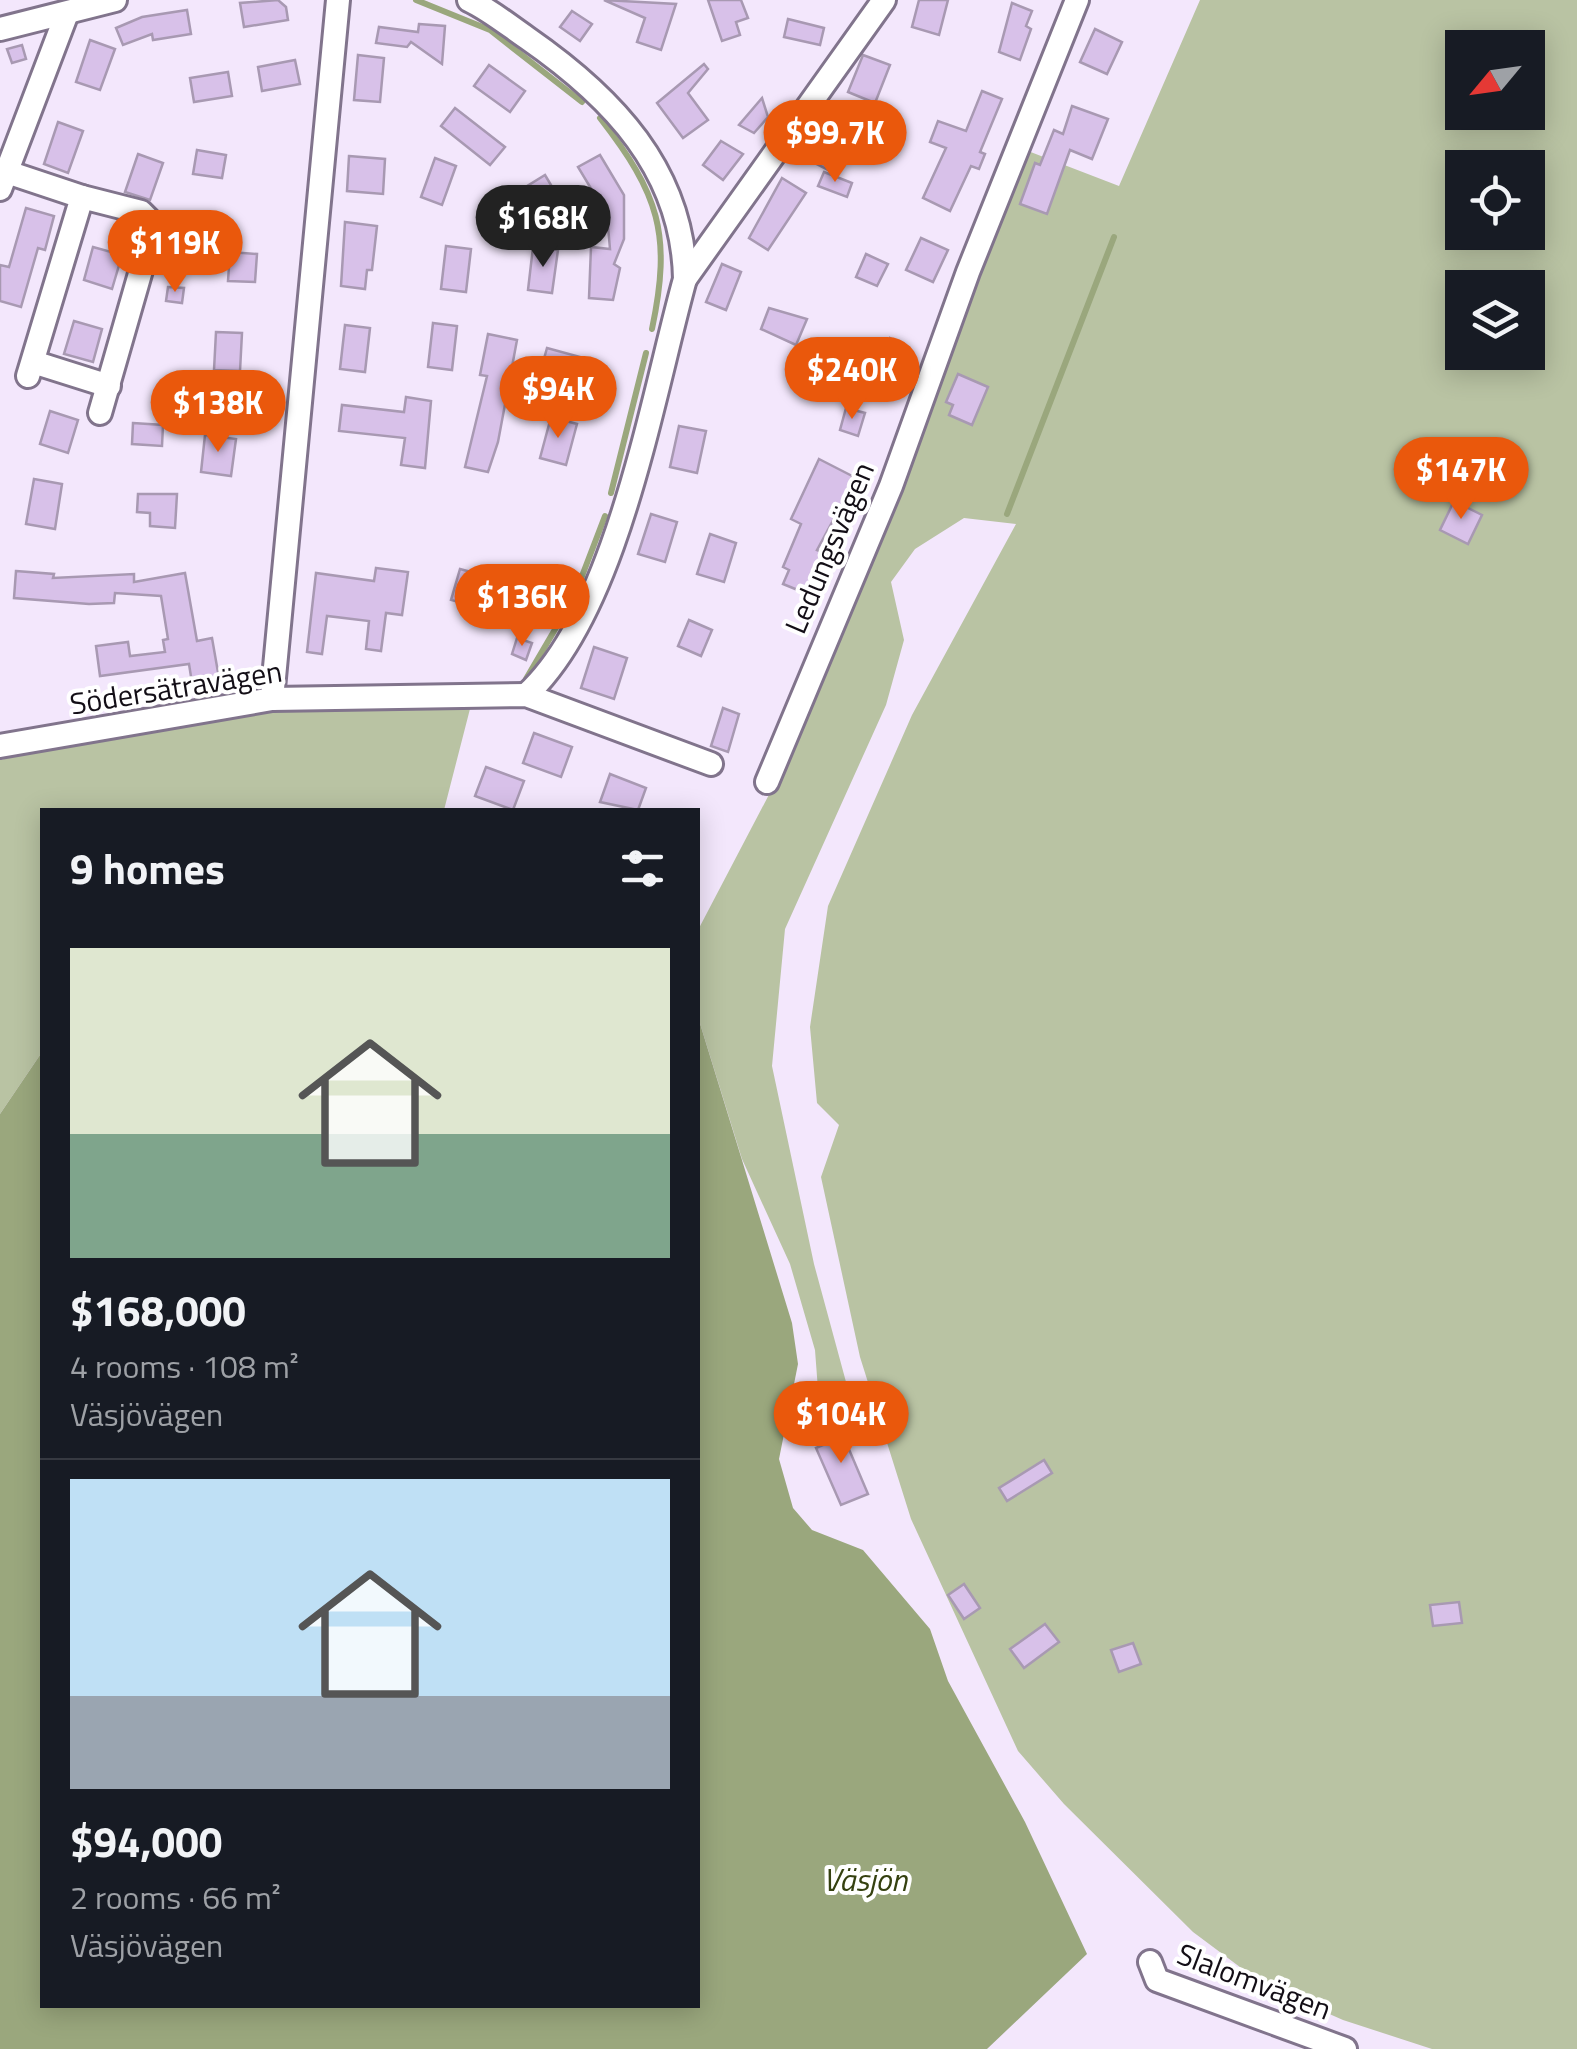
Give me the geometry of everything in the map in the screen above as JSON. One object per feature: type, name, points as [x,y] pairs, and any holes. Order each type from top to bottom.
[{"type":"street","points":[[0,29],[115,0]]},
{"type":"street","points":[[272,699],[338,0]]},
{"type":"street","points":[[469,0],[562,62],[625,120],[656,164],[678,217],[684,279],[628,506],[590,597],[557,659],[526,695]]},
{"type":"street","points":[[684,279],[884,0]]},
{"type":"street","name":"Ledungsvägen","points":[[766,782],[891,486],[968,272],[1077,0]]},
{"type":"street","points":[[67,14],[3,181],[141,212],[154,224],[100,412]]},
{"type":"street","points":[[82,196],[31,369],[109,386]]},
{"type":"street","name":"Södersätravägen","points":[[0,746],[272,699],[526,695],[711,764]]},
{"type":"street","name":"Slalomvägen","points":[[1150,1962],[1156,1980],[1284,2040],[1345,2049]]},
{"type":"shaded area","points":[[1200,0],[1577,0],[1577,2049],[1432,2049],[1343,2020],[1264,1985],[1193,1932],[1064,1804],[1018,1751],[911,1519],[860,1357],[821,1177],[839,1125],[817,1103],[810,1027],[828,906],[912,715],[1016,524],[964,518],[915,549],[891,582],[904,640],[886,705],[785,929],[772,1066],[814,1264],[852,1404],[819,1403],[815,1350],[790,1264],[742,1159],[700,1023],[700,926],[795,745],[1028,151],[1119,186]]},
{"type":"shaded area","points":[[471,705],[445,808],[40,808],[40,1055],[0,1114],[0,760],[94,737],[272,712]]},
{"type":"water","name":"Väsjön","points":[[700,1024],[792,1323],[798,1364],[779,1459],[793,1508],[812,1530],[863,1550],[930,1629],[948,1681],[1025,1822],[1087,1954],[987,2049],[0,2049],[0,1114],[40,1055],[40,2008],[700,2008]]},
{"type":"building","points":[[278,0],[286,7],[288,20],[244,27],[240,3]]},
{"type":"building","points":[[604,0],[676,4],[661,50],[637,42],[645,18]]},
{"type":"building","points":[[708,0],[741,0],[748,18],[736,22],[740,35],[722,41]]},
{"type":"building","points":[[919,0],[948,0],[939,35],[912,27]]},
{"type":"building","points":[[1012,3],[1032,11],[1026,26],[1031,29],[1020,60],[999,52]]},
{"type":"building","points":[[187,10],[191,34],[153,40],[152,34],[123,45],[116,28],[142,17]]},
{"type":"building","points":[[572,11],[592,24],[580,41],[560,27]]},
{"type":"building","points":[[788,19],[824,28],[820,45],[784,37]]},
{"type":"building","points":[[419,24],[445,26],[442,64],[411,42],[407,47],[376,43],[379,27],[418,32]]},
{"type":"building","points":[[1095,29],[1122,42],[1107,74],[1080,62]]},
{"type":"building","points":[[90,40],[115,49],[100,90],[76,82]]},
{"type":"building","points":[[22,45],[26,59],[12,63],[7,49]]},
{"type":"building","points":[[358,55],[384,58],[380,102],[354,100]]},
{"type":"building","points":[[863,55],[890,65],[875,103],[848,92]]},
{"type":"building","points":[[295,60],[300,84],[262,91],[258,67]]},
{"type":"building","points":[[704,64],[708,69],[688,93],[708,120],[683,138],[657,103]]},
{"type":"building","points":[[489,65],[525,91],[510,112],[474,86]]},
{"type":"building","points":[[228,72],[232,96],[194,102],[190,78]]},
{"type":"building","points":[[982,91],[1002,99],[980,152],[985,154],[979,169],[971,166],[950,211],[923,198],[946,148],[930,142],[938,121],[966,131]]},
{"type":"building","points":[[762,98],[768,117],[754,133],[739,125]]},
{"type":"building","points":[[1072,106],[1108,119],[1092,159],[1070,150],[1047,214],[1020,204],[1035,163],[1040,165],[1054,130],[1063,134]]},
{"type":"building","points":[[455,108],[505,147],[490,165],[441,126]]},
{"type":"building","points":[[824,121],[852,135],[834,173],[805,158]]},
{"type":"building","points":[[58,122],[83,131],[68,173],[44,164]]},
{"type":"building","points":[[721,141],[743,154],[723,180],[703,165]]},
{"type":"building","points":[[197,150],[226,155],[222,178],[193,174]]},
{"type":"building","points":[[138,154],[163,163],[150,200],[125,192]]},
{"type":"building","points":[[600,155],[624,195],[624,239],[614,264],[620,268],[613,300],[589,298],[591,247],[610,249],[607,215],[578,167]]},
{"type":"building","points":[[349,156],[385,159],[383,194],[347,191]]},
{"type":"building","points":[[435,158],[456,166],[442,205],[421,197]]},
{"type":"building","points":[[824,172],[852,183],[847,197],[818,186]]},
{"type":"building","points":[[545,175],[567,212],[546,225],[524,188]]},
{"type":"building","points":[[782,178],[806,193],[768,250],[749,238]]},
{"type":"building","points":[[26,208],[54,216],[45,250],[38,248],[21,307],[0,301],[0,265],[9,267]]},
{"type":"building","points":[[345,222],[377,226],[372,270],[367,270],[365,289],[341,286]]},
{"type":"building","points":[[921,238],[948,250],[933,282],[906,270]]},
{"type":"building","points":[[446,246],[471,249],[466,292],[441,289]]},
{"type":"building","points":[[93,247],[122,255],[112,289],[84,280]]},
{"type":"building","points":[[533,247],[558,250],[552,293],[528,290]]},
{"type":"building","points":[[230,252],[257,254],[255,282],[228,281]]},
{"type":"building","points":[[866,254],[888,264],[877,286],[856,277]]},
{"type":"building","points":[[722,264],[741,272],[726,310],[706,302]]},
{"type":"building","points":[[168,287],[184,288],[182,303],[166,301]]},
{"type":"building","points":[[769,308],[807,319],[796,345],[761,329]]},
{"type":"building","points":[[74,321],[102,329],[93,362],[64,354]]},
{"type":"building","points":[[433,323],[457,326],[452,370],[428,367]]},
{"type":"building","points":[[345,325],[370,328],[365,372],[340,369]]},
{"type":"building","points":[[216,332],[242,333],[240,371],[214,370]]},
{"type":"building","points":[[488,334],[517,340],[498,442],[488,472],[465,467],[487,376],[480,375]]},
{"type":"building","points":[[890,338],[908,347],[896,369],[879,359]]},
{"type":"building","points":[[547,348],[584,358],[578,377],[542,366]]},
{"type":"building","points":[[958,374],[988,387],[972,425],[949,415],[953,405],[946,402]]},
{"type":"building","points":[[406,397],[431,401],[425,468],[401,465],[405,438],[339,431],[342,405],[404,412]]},
{"type":"building","points":[[846,408],[865,413],[858,436],[840,430]]},
{"type":"building","points":[[50,411],[78,420],[68,453],[40,444]]},
{"type":"building","points":[[551,417],[577,424],[566,465],[540,458]]},
{"type":"building","points":[[133,423],[163,425],[162,446],[132,444]]},
{"type":"building","points":[[679,426],[706,431],[697,473],[670,467]]},
{"type":"building","points":[[205,435],[236,439],[231,476],[201,472]]},
{"type":"building","points":[[819,459],[856,478],[817,550],[827,554],[810,595],[783,584],[789,570],[783,567],[801,524],[791,519]]},
{"type":"building","points":[[34,479],[62,484],[55,529],[26,524]]},
{"type":"building","points":[[138,494],[177,494],[175,528],[150,526],[150,513],[137,512]]},
{"type":"building","points":[[1454,501],[1482,515],[1468,544],[1440,530]]},
{"type":"building","points":[[651,514],[677,522],[665,562],[638,554]]},
{"type":"building","points":[[710,534],[736,543],[724,582],[697,574]]},
{"type":"building","points":[[376,568],[408,572],[402,615],[386,613],[381,651],[366,649],[369,621],[327,616],[322,654],[307,652],[316,573],[374,581]]},
{"type":"building","points":[[460,569],[497,579],[488,610],[451,600]]},
{"type":"building","points":[[16,571],[54,574],[53,578],[134,574],[134,582],[185,573],[197,641],[212,638],[219,678],[192,683],[189,664],[100,676],[96,646],[128,642],[130,656],[165,652],[163,640],[168,639],[161,596],[115,593],[114,603],[89,604],[14,598]]},
{"type":"building","points":[[689,620],[712,630],[701,656],[678,646]]},
{"type":"building","points":[[517,638],[532,643],[526,660],[512,654]]},
{"type":"building","points":[[594,647],[627,658],[614,699],[581,688]]},
{"type":"building","points":[[723,708],[739,714],[728,752],[711,746]]},
{"type":"building","points":[[534,733],[572,747],[561,777],[523,763]]},
{"type":"building","points":[[486,767],[524,781],[514,808],[475,796]]},
{"type":"building","points":[[610,774],[646,788],[639,808],[600,802]]},
{"type":"building","points":[[831,1407],[868,1494],[841,1505],[816,1448],[830,1442]]},
{"type":"building","points":[[1044,1460],[1052,1473],[1007,1501],[999,1488]]},
{"type":"building","points":[[964,1584],[980,1608],[964,1619],[948,1595]]},
{"type":"building","points":[[1459,1602],[1462,1623],[1433,1626],[1430,1605]]},
{"type":"building","points":[[1045,1624],[1059,1642],[1024,1668],[1010,1649]]},
{"type":"building","points":[[1133,1643],[1141,1664],[1119,1672],[1111,1650]]},
{"type":"waterway","points":[[416,0],[490,30],[582,102]]},
{"type":"waterway","points":[[600,118],[636,170],[656,216],[661,267],[652,329]]},
{"type":"waterway","points":[[1007,514],[1114,237]]},
{"type":"waterway","points":[[611,493],[646,353]]},
{"type":"waterway","points":[[526,679],[574,597],[605,516]]}]
